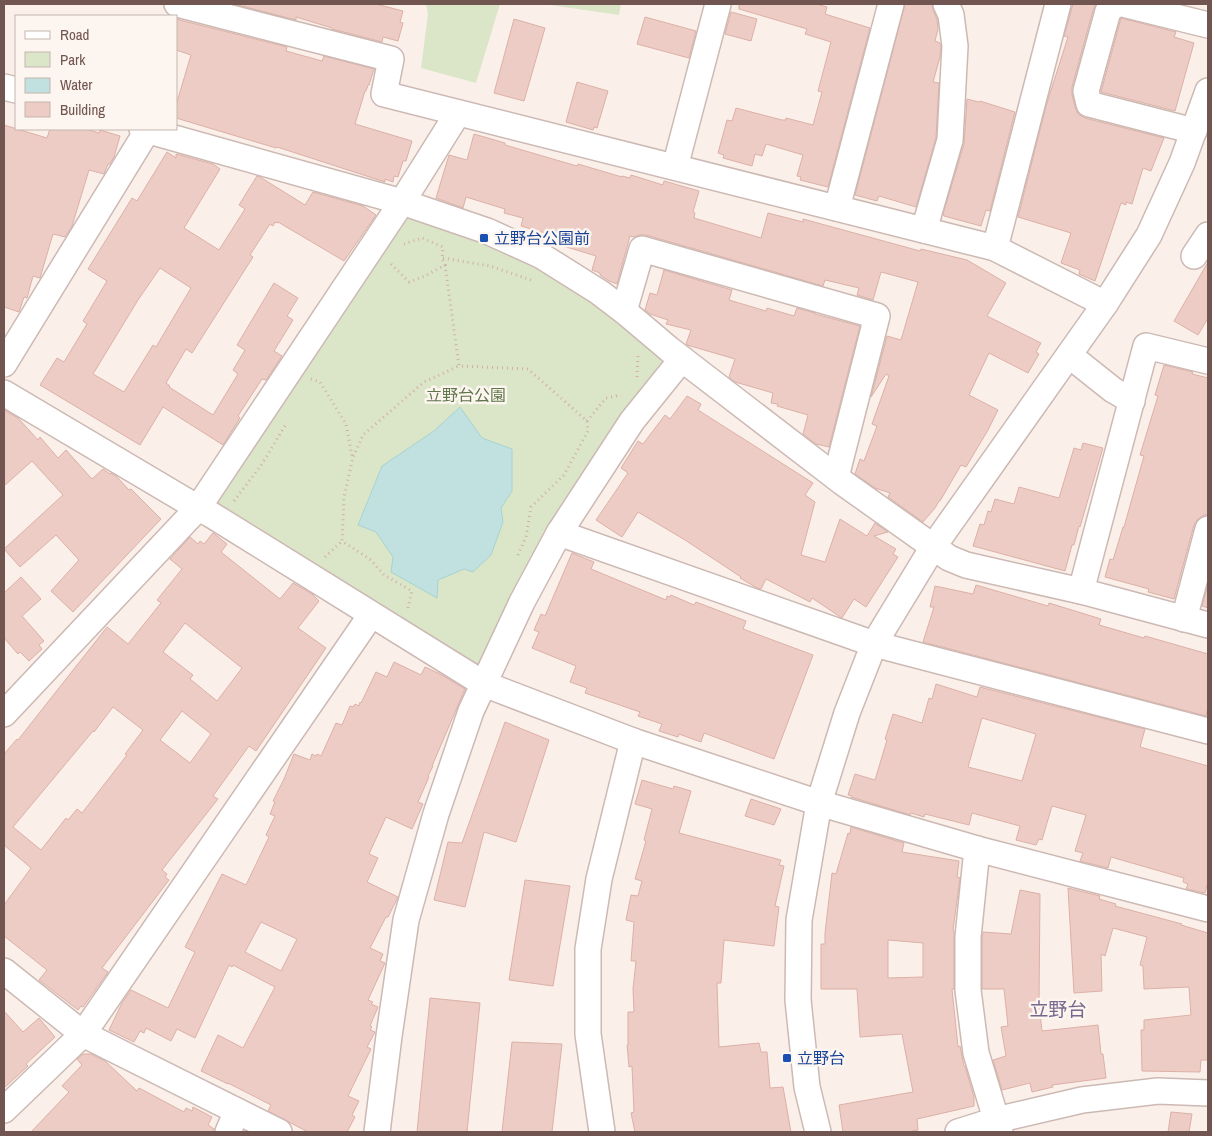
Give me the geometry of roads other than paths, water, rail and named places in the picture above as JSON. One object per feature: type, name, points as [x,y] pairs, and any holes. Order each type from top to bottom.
[{"type":"street","points":[[178,4],[391,59],[384,94],[995,248],[1105,304]]},
{"type":"street","points":[[675,167],[718,4]]},
{"type":"street","points":[[836,208],[891,4]]},
{"type":"street","points":[[924,230],[950,140],[955,46],[951,15],[946,4]]},
{"type":"street","points":[[995,248],[1058,4]]},
{"type":"street","points":[[1116,4],[1108,11],[1088,82],[1086,91],[1089,104],[1194,131]]},
{"type":"street","points":[[1123,4],[1208,25]]},
{"type":"street","points":[[818,1132],[807,1087],[798,1000],[799,920],[819,803],[847,713],[874,644],[933,547],[1105,304],[1149,235],[1182,163],[1208,91]]},
{"type":"street","points":[[4,714],[198,508],[402,202],[458,112]]},
{"type":"street","points":[[4,364],[144,130],[402,202],[487,231],[540,255],[599,292],[669,349],[836,477],[949,558],[966,565],[1081,591],[1208,625]]},
{"type":"street","points":[[1194,256],[1208,235]]},
{"type":"street","points":[[624,311],[642,249],[877,316],[836,477]]},
{"type":"street","points":[[1081,591],[1146,346],[1208,361]]},
{"type":"street","points":[[1069,355],[1113,390],[1132,401]]},
{"type":"street","points":[[377,1132],[406,920],[436,814],[471,711],[522,602],[559,533],[632,422],[682,359]]},
{"type":"street","points":[[4,392],[210,514],[484,684],[633,741],[819,803],[977,849],[1208,909]]},
{"type":"street","points":[[1184,619],[1208,530]]},
{"type":"street","points":[[559,533],[874,644],[1208,731]]},
{"type":"street","points":[[4,1110],[83,1034],[371,615]]},
{"type":"street","points":[[602,1132],[588,1034],[588,949],[599,879],[633,741]]},
{"type":"street","points":[[977,849],[968,937],[968,990],[976,1053],[998,1126]]},
{"type":"street","points":[[4,971],[83,1034],[233,1122],[279,1132]]},
{"type":"street","points":[[958,1132],[998,1126],[1082,1100],[1158,1091],[1208,1093]]},
{"type":"water","points":[[460,407],[482,438],[512,449],[512,491],[501,508],[503,522],[491,555],[473,572],[464,569],[438,580],[437,598],[391,572],[393,557],[376,532],[358,525],[382,466],[434,431]]},
{"type":"place","name":"立野台公園前","points":[[484,238]]},
{"type":"place","name":"立野台","points":[[787,1058]]},
{"type":"district","name":"立野台","points":[[1058,1009]]},
{"type":"park label","name":"立野台公園","points":[[466,395]]}]
